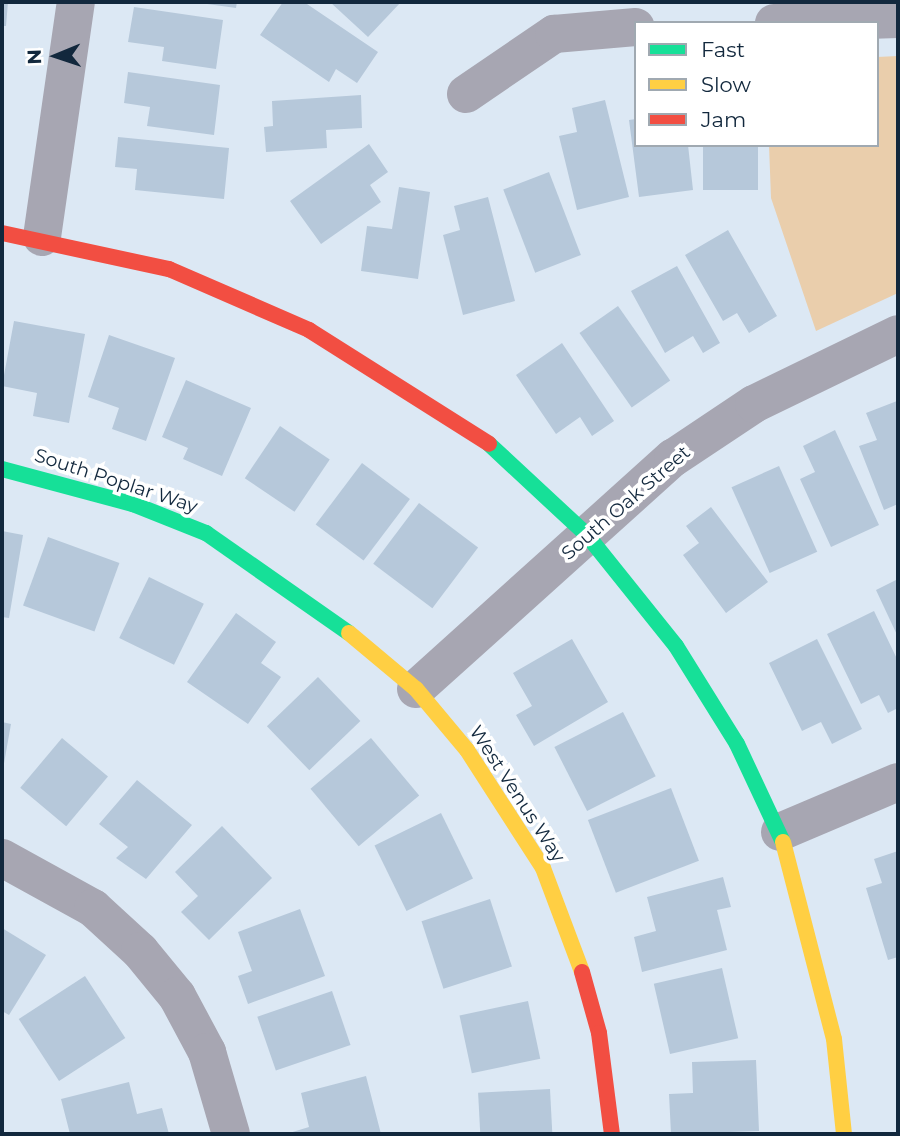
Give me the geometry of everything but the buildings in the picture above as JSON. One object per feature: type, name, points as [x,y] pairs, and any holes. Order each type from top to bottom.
[{"type":"street","points":[[42,237],[76,2]]},
{"type":"street","points":[[836,21],[898,19]]},
{"type":"street","points":[[466,94],[554,34],[634,27]]},
{"type":"street","points":[[2,233],[42,237],[169,269],[251,301],[368,363],[509,459],[587,535],[677,646],[737,744],[779,832],[827,1004],[845,1134]]},
{"type":"street","name":"South Oak Street","points":[[416,690],[673,458],[754,404],[898,334]]},
{"type":"street","name":"South Poplar Way","points":[[2,469],[120,500],[206,533],[321,608],[416,690]]},
{"type":"street","name":"West Venus Way","points":[[416,690],[467,750],[543,867],[571,934],[600,1033],[612,1134]]},
{"type":"street","points":[[779,832],[898,782]]},
{"type":"street","points":[[2,858],[93,908],[140,951],[177,996],[206,1052],[231,1134]]},
{"type":"shaded area","points":[[898,56],[898,293],[816,331],[771,198],[769,147],[879,147],[879,57]]},
{"type":"traffic: fast","points":[[489,444],[587,535],[676,646],[737,744],[783,842]]},
{"type":"traffic: fast","points":[[2,469],[133,504],[206,533],[349,633]]},
{"type":"traffic: slow","points":[[349,633],[416,689],[467,750],[543,868],[582,972]]},
{"type":"traffic: slow","points":[[783,842],[834,1039],[844,1134]]},
{"type":"traffic: jam","points":[[2,233],[169,269],[309,330],[489,444]]},
{"type":"traffic: jam","points":[[582,972],[599,1033],[612,1134]]}]
